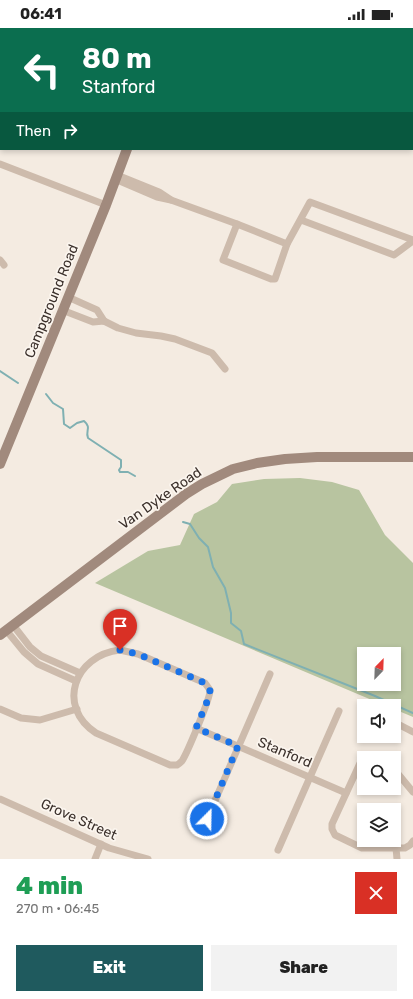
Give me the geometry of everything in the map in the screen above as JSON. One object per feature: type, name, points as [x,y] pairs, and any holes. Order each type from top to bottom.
[{"type":"street","name":"Campground Road","points":[[1,457],[106,205],[127,150]]},
{"type":"street","points":[[0,164],[106,205]]},
{"type":"street","points":[[116,177],[159,192],[171,200],[287,244]]},
{"type":"street","points":[[237,224],[223,260],[271,279],[275,279],[287,244],[310,202],[413,240]]},
{"type":"street","points":[[301,220],[394,255],[413,240]]},
{"type":"street","points":[[68,297],[97,310],[104,321],[118,328],[136,333],[175,339],[212,353],[225,369]]},
{"type":"street","points":[[62,310],[94,322],[104,321]]},
{"type":"street","name":"Van Dyke Road","points":[[6,630],[186,494],[202,484],[233,469],[256,463],[285,459],[413,457]]},
{"type":"street","points":[[6,630],[41,656],[80,673]]},
{"type":"street","points":[[6,630],[24,652],[38,664],[76,681]]},
{"type":"street","points":[[120,650],[138,654],[205,683],[208,686],[210,694],[182,761],[177,765],[170,765],[96,733],[88,727],[77,709],[74,694],[76,681],[80,673],[91,661],[111,651],[120,650]]},
{"type":"street","points":[[207,819],[270,674]]},
{"type":"street","points":[[0,709],[21,718],[40,720],[77,709]]},
{"type":"street","points":[[278,850],[339,711]]},
{"type":"street","points":[[401,726],[413,732]]},
{"type":"street","name":"Stanford","points":[[196,728],[346,793]]},
{"type":"street","points":[[357,770],[332,824],[332,832],[335,835],[362,848],[405,848],[413,841]]},
{"type":"street","points":[[401,776],[413,791]]},
{"type":"street","name":"Grove Street","points":[[0,798],[109,848],[148,859]]},
{"type":"street","points":[[95,859],[101,844]]},
{"type":"street","points":[[396,848],[397,859]]},
{"type":"green space","points":[[300,478],[332,482],[359,490],[385,535],[413,563],[413,717],[401,712],[401,699],[369,699],[95,583],[148,551],[180,545],[194,514],[217,502],[232,484],[264,479]]},
{"type":"waterway","points":[[0,371],[18,383]]},
{"type":"waterway","points":[[46,394],[53,403],[63,409],[64,424],[70,428],[77,423],[84,421],[88,425],[88,438],[121,460],[120,472],[128,472],[135,476]]},
{"type":"waterway","points":[[183,522],[190,524],[199,538],[208,547],[213,567],[225,588],[231,613],[231,623],[241,631],[244,644],[375,696],[413,713]]},
{"type":"route","points":[[120,650],[138,654],[205,683],[208,686],[210,694],[196,728],[238,746],[207,819]]}]
